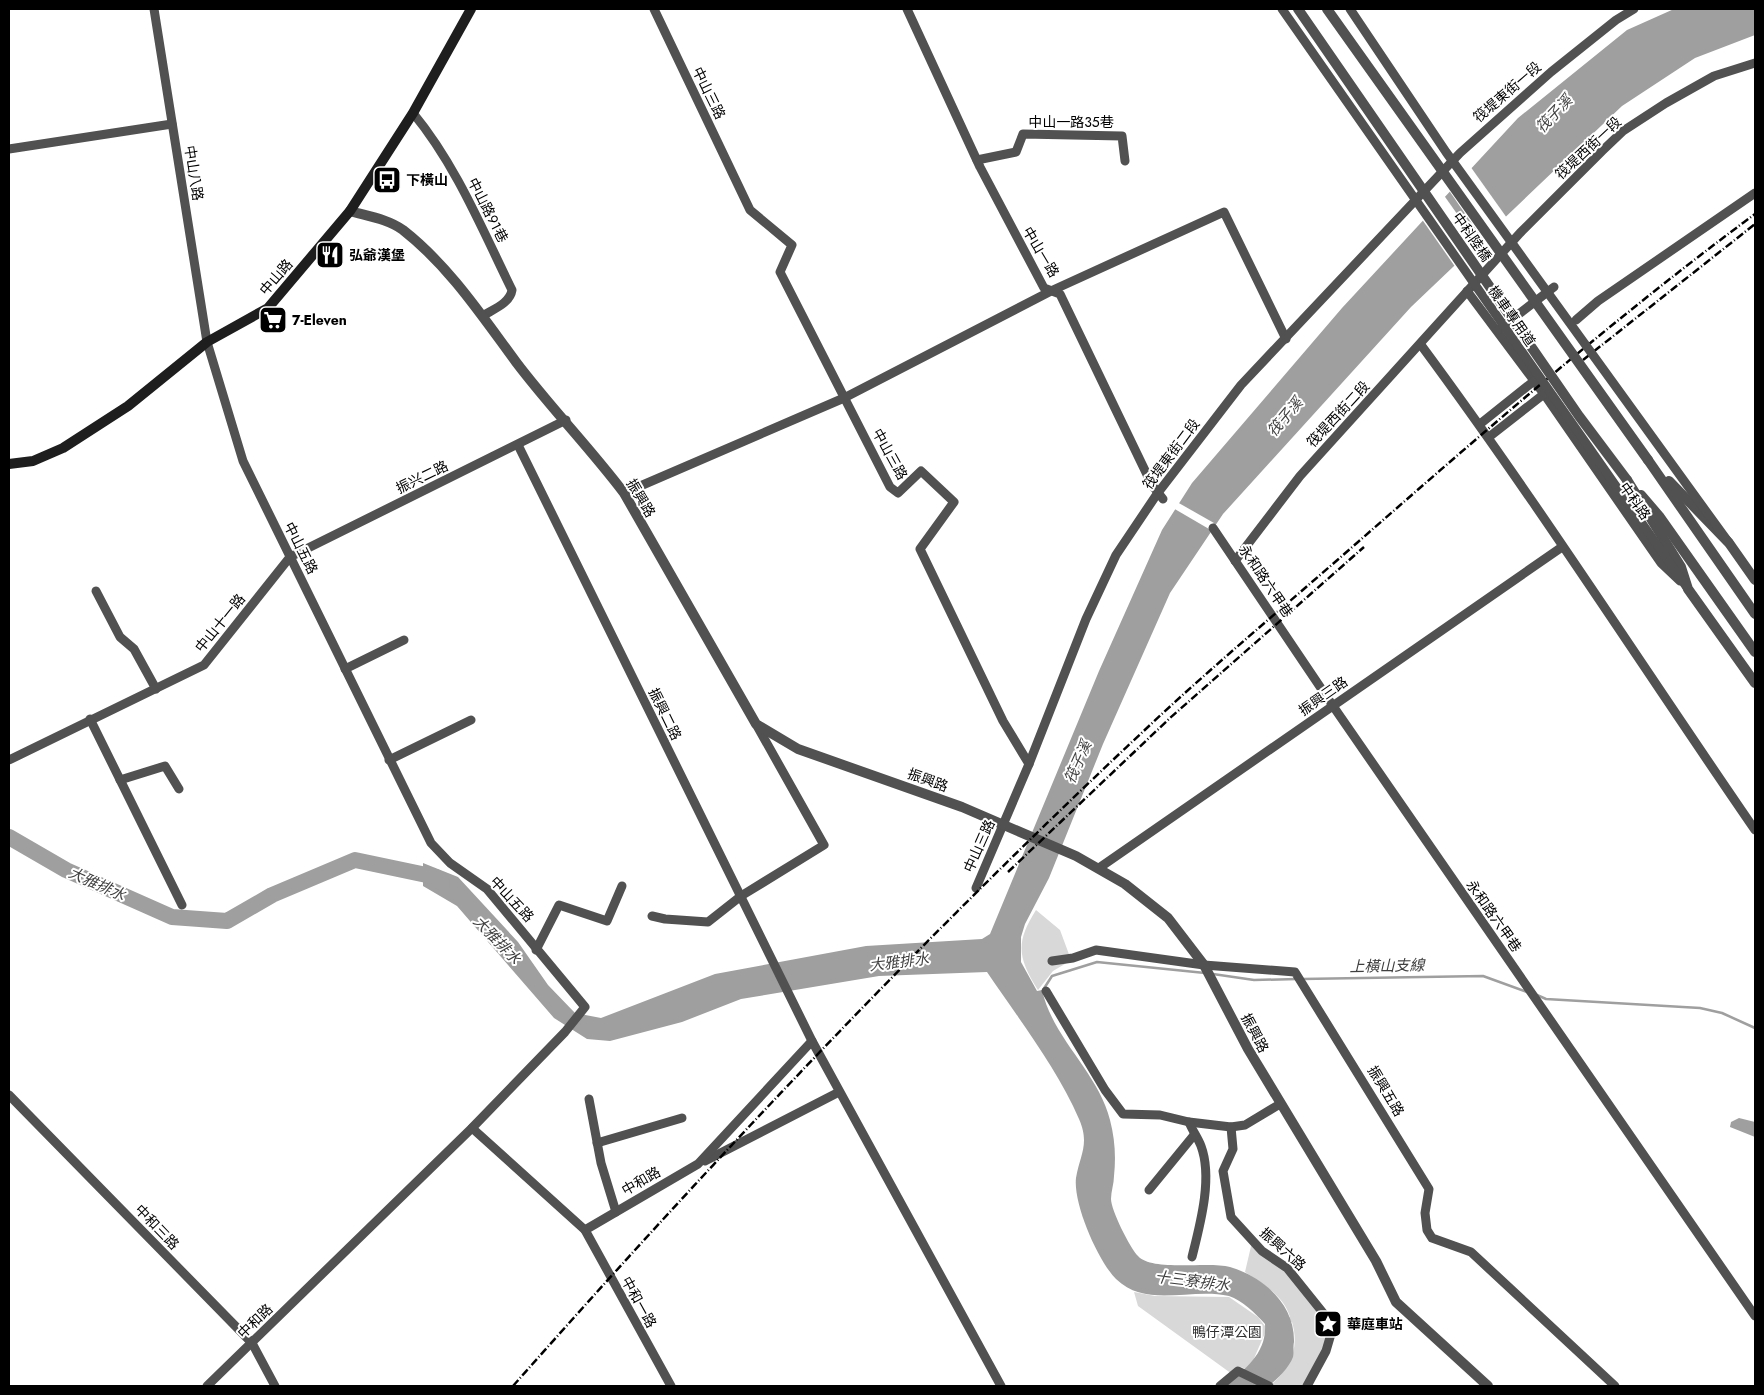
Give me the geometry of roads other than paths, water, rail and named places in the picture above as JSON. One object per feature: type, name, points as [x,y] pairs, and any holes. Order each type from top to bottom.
[{"type":"main road","name":"中山路","points":[[9,464],[32,460],[63,448],[128,406],[207,342],[268,308],[350,211],[413,113],[471,9]]},
{"type":"street","name":"中山八路","points":[[154,9],[207,342]]},
{"type":"street","name":"中山三路","points":[[654,9],[750,210],[792,245],[780,272],[890,487],[898,493],[921,472],[954,502],[920,549],[1002,721],[1029,764],[976,888]]},
{"type":"street","name":"中山一路","points":[[908,9],[977,160],[1044,288],[1060,294],[1160,496]]},
{"type":"street","name":"機車專用道","points":[[1282,9],[1688,589]]},
{"type":"street","name":"中科陸橋","points":[[1298,9],[1579,416],[1627,480]]},
{"type":"street","name":"中科陸橋","points":[[1327,9],[1648,460]]},
{"type":"street","points":[[1350,9],[1452,160],[1755,580]]},
{"type":"street","name":"筏堤東街一段","points":[[1408,207],[1502,114],[1585,44],[1634,9]]},
{"type":"street","name":"筏堤西街一段","points":[[1468,292],[1550,202],[1623,131],[1666,103],[1714,76],[1755,62]]},
{"type":"street","name":"中山路91巷","points":[[413,113],[430,133],[460,185],[512,290],[511,296],[484,315]]},
{"type":"street","points":[[9,149],[172,124]]},
{"type":"street","name":"中山一路35巷","points":[[977,160],[1016,152],[1023,134],[1048,133],[1122,136],[1126,161]]},
{"type":"street","points":[[1576,320],[1614,290],[1755,193]]},
{"type":"street","name":"筏堤東街二段","points":[[1029,764],[1086,619],[1113,563],[1241,386],[1408,207]]},
{"type":"street","name":"振興路","points":[[350,211],[402,229],[435,260],[484,315],[516,362],[566,420],[624,493],[756,724],[798,749],[962,807],[1100,868],[1125,884],[1168,918],[1204,965],[1248,1049],[1280,1104],[1376,1260],[1396,1302],[1488,1386]]},
{"type":"street","points":[[624,493],[844,398],[1053,290],[1224,212],[1286,339]]},
{"type":"street","points":[[1497,331],[1554,287]]},
{"type":"street","name":"中科路","points":[[1468,292],[1544,394],[1661,563],[1688,589],[1755,683]]},
{"type":"street","name":"筏堤西街二段","points":[[1235,561],[1300,476],[1468,292]]},
{"type":"street","name":"中山五路","points":[[207,342],[243,460],[430,843],[450,863],[487,889],[519,925],[536,950],[585,1008]]},
{"type":"street","points":[[1421,345],[1489,437],[1755,830]]},
{"type":"street","points":[[1480,424],[1534,381]]},
{"type":"street","points":[[1489,437],[1544,394]]},
{"type":"street","name":"振兴二路","points":[[290,557],[566,420]]},
{"type":"street","name":"振興二路","points":[[518,445],[812,1041]]},
{"type":"street","points":[[1648,460],[1729,544]]},
{"type":"street","points":[[1648,460],[1755,614]]},
{"type":"street","points":[[1627,480],[1681,567],[1688,589]]},
{"type":"street","name":"中科路","points":[[1627,480],[1659,516],[1755,652]]},
{"type":"street","name":"永和路六甲巷","points":[[1213,528],[1333,706],[1755,1316]]},
{"type":"street","name":"振興三路","points":[[1100,868],[1562,547]]},
{"type":"street","name":"中山十一路","points":[[9,760],[204,665],[290,557]]},
{"type":"street","points":[[96,591],[120,638],[134,649],[156,688]]},
{"type":"street","points":[[345,669],[404,640]]},
{"type":"street","points":[[90,719],[182,905]]},
{"type":"street","points":[[390,760],[471,720]]},
{"type":"street","points":[[652,916],[665,919],[708,922],[741,896],[824,845],[756,724]]},
{"type":"street","points":[[120,780],[164,766],[179,789]]},
{"type":"street","points":[[536,950],[559,905],[607,921],[622,886]]},
{"type":"street","name":"振興五路","points":[[1052,961],[1073,958],[1096,950],[1204,965],[1296,972],[1429,1189],[1424,1213],[1427,1230],[1432,1238],[1471,1252],[1615,1386]]},
{"type":"street","points":[[1046,991],[1100,1082],[1123,1114],[1160,1115],[1189,1122],[1231,1127],[1245,1125],[1280,1104]]},
{"type":"street","name":"中和路","points":[[207,1386],[472,1128],[565,1032],[585,1008]]},
{"type":"street","points":[[812,1041],[1001,1386]]},
{"type":"street","name":"中和路","points":[[585,1230],[698,1164],[812,1041]]},
{"type":"street","points":[[698,1164],[839,1092]]},
{"type":"street","name":"中和三路","points":[[9,1095],[252,1343],[275,1386]]},
{"type":"street","points":[[589,1099],[597,1143],[616,1212]]},
{"type":"street","points":[[597,1143],[682,1118]]},
{"type":"street","points":[[1189,1122],[1201,1146],[1206,1177],[1202,1216],[1192,1257]]},
{"type":"street","name":"振興六路","points":[[1231,1127],[1233,1149],[1223,1171],[1231,1217],[1262,1251],[1287,1268],[1324,1314],[1331,1334],[1326,1351],[1307,1386]]},
{"type":"street","points":[[472,1128],[585,1230]]},
{"type":"street","points":[[1149,1190],[1194,1134]]},
{"type":"street","name":"中和一路","points":[[585,1230],[671,1386]]},
{"type":"street","points":[[1220,1386],[1238,1370],[1269,1386]]},
{"type":"water","points":[[1674,9],[1755,9],[1755,35],[1695,58],[1622,106],[1411,307],[1223,514],[1170,593],[1103,744],[1049,878],[1025,924],[1021,937],[1021,962],[1037,991],[1042,990],[1048,1008],[1065,1040],[1096,1086],[1110,1120],[1115,1148],[1114,1182],[1111,1199],[1117,1220],[1126,1237],[1138,1256],[1145,1261],[1168,1265],[1221,1265],[1230,1267],[1254,1278],[1275,1294],[1289,1316],[1294,1342],[1291,1361],[1279,1377],[1269,1386],[1225,1386],[1253,1360],[1265,1334],[1265,1324],[1244,1304],[1229,1296],[1215,1294],[1155,1295],[1141,1293],[1128,1288],[1109,1271],[1088,1232],[1078,1202],[1076,1178],[1084,1143],[1079,1119],[1060,1081],[987,972],[879,976],[741,999],[682,1022],[610,1041],[587,1039],[554,1018],[457,906],[423,886],[423,863],[458,877],[518,942],[548,985],[575,1013],[601,1018],[715,974],[866,946],[982,939],[990,934],[1099,671],[1162,530],[1192,483],[1342,308],[1518,118],[1627,30]]},
{"type":"water","points":[[1739,1118],[1755,1122],[1755,1137],[1730,1127],[1731,1122]]},
{"type":"waterway","name":"大雅排水","points":[[9,837],[66,870],[172,917],[227,921],[272,895],[355,860],[436,877],[442,883]]},
{"type":"waterway","name":"上橫山支線","points":[[1043,990],[1052,976],[1097,962],[1205,973]]},
{"type":"waterway","name":"上橫山支線","points":[[1213,974],[1254,980],[1297,979]]},
{"type":"waterway","name":"上橫山支線","points":[[1302,979],[1483,976],[1527,992]]},
{"type":"waterway","name":"上橫山支線","points":[[1537,995],[1546,999],[1700,1008],[1722,1013],[1755,1028]]},
{"type":"railway","points":[[513,1386],[670,1212],[830,1041],[995,874],[1164,712],[1455,457],[1553,374],[1653,292],[1755,214]]},
{"type":"railway","points":[[1583,360],[1755,224]]},
{"type":"railway","points":[[1008,872],[1170,718],[1364,547]]},
{"type":"place","name":"下橫山","points":[[387,180]]},
{"type":"place","name":"弘爺漢堡","points":[[330,255]]},
{"type":"place","name":"7-Eleven","points":[[273,320]]},
{"type":"place","name":"華庭車站","points":[[1328,1324]]},
{"type":"water label","name":"筏子溪","points":[[1554,114]]},
{"type":"water label","name":"筏子溪","points":[[1285,417]]},
{"type":"water label","name":"筏子溪","points":[[1078,762]]},
{"type":"water label","name":"十三寮排水","points":[[1192,1281]]},
{"type":"park label","name":"鴨仔潭公園","points":[[1227,1332]]}]
